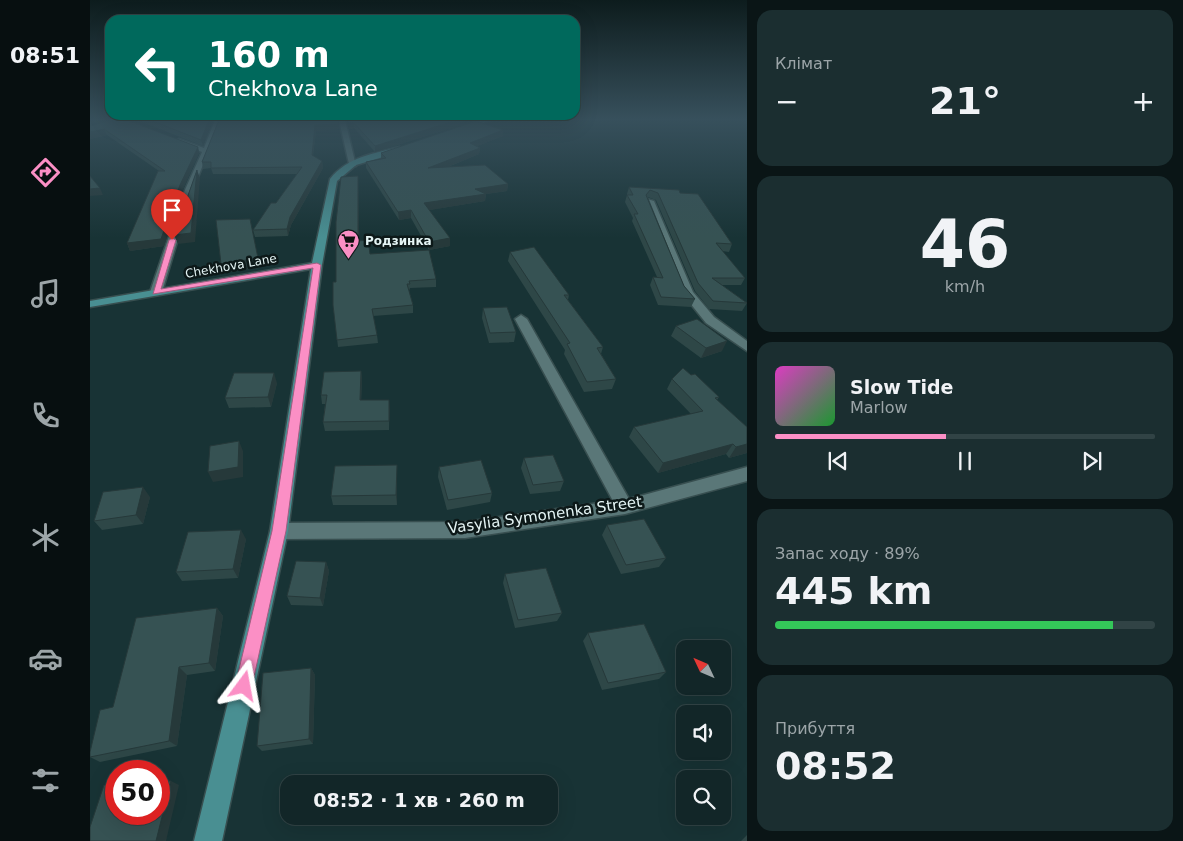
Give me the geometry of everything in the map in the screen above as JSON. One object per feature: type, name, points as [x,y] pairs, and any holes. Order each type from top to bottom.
[{"type":"main road","points":[[208,841],[279,531],[317,265],[333,181],[338,172],[352,164],[367,159]]},
{"type":"main road","name":"Chekhova Lane","points":[[90,304],[317,265]]},
{"type":"street","points":[[156,292],[188,192],[202,159]]},
{"type":"street","points":[[351,159],[352,164]]},
{"type":"street","points":[[650,201],[688,293],[710,320],[747,347]]},
{"type":"street","points":[[521,320],[625,507]]},
{"type":"street","name":"Vasylia Symonenka Street","points":[[279,531],[465,530],[625,507],[747,474]]},
{"type":"building","points":[[148,159],[192,159],[180,185],[161,239],[127,243],[158,171],[165,171]]},
{"type":"building","points":[[203,159],[319,159],[322,161],[290,217],[287,229],[253,230],[271,203],[276,203],[302,167],[211,168],[211,162],[202,162]]},
{"type":"building","points":[[380,159],[451,159],[428,168],[485,165],[508,184],[475,189],[486,194],[424,203],[450,238],[429,242],[411,210],[398,212],[366,162]]},
{"type":"building","points":[[197,170],[191,233],[174,235]]},
{"type":"building","points":[[90,176],[100,188],[90,189]]},
{"type":"building","points":[[358,176],[358,241],[368,240],[370,254],[429,250],[436,279],[409,281],[410,284],[407,284],[413,305],[372,309],[377,335],[337,340],[333,305],[333,282],[336,282],[336,222],[341,177]]},
{"type":"building","points":[[629,187],[679,190],[680,193],[698,194],[732,244],[716,243],[745,278],[712,278],[747,303],[713,301],[698,283],[658,193],[650,190],[646,195],[684,286],[695,299],[661,297],[653,277],[663,278],[634,214],[638,214],[627,195],[633,195]]},
{"type":"building","points":[[250,219],[258,258],[221,264],[216,220]]},
{"type":"building","points":[[534,247],[569,295],[564,295],[603,347],[597,348],[616,379],[587,382],[567,344],[570,343],[510,252]]},
{"type":"building","points":[[507,307],[516,332],[490,333],[483,308]]},
{"type":"building","points":[[697,319],[727,341],[706,348],[676,326]]},
{"type":"building","points":[[683,368],[691,375],[695,374],[719,397],[715,398],[747,427],[747,444],[736,447],[733,444],[663,463],[634,427],[703,411],[672,379]]},
{"type":"building","points":[[361,371],[360,400],[389,400],[389,421],[323,422],[327,395],[321,395],[324,372]]},
{"type":"building","points":[[234,373],[274,373],[268,397],[225,398]]},
{"type":"building","points":[[239,441],[238,467],[208,472],[210,446]]},
{"type":"building","points":[[553,455],[564,481],[533,485],[524,458]]},
{"type":"building","points":[[481,460],[492,493],[448,500],[439,467]]},
{"type":"building","points":[[397,465],[396,495],[331,496],[335,466]]},
{"type":"building","points":[[143,487],[136,515],[94,521],[103,492]]},
{"type":"building","points":[[644,519],[666,558],[626,565],[607,525]]},
{"type":"building","points":[[241,530],[233,569],[176,572],[188,532]]},
{"type":"building","points":[[296,561],[326,562],[320,598],[287,596]]},
{"type":"building","points":[[546,568],[562,613],[518,620],[505,574]]},
{"type":"building","points":[[217,608],[209,663],[179,667],[169,741],[90,757],[100,710],[113,707],[136,618]]},
{"type":"building","points":[[644,624],[666,672],[608,683],[588,633]]},
{"type":"building","points":[[311,668],[309,739],[257,746],[263,673]]},
{"type":"building","points":[[104,785],[105,825],[160,825],[156,841],[90,841],[90,827]]},
{"type":"place","name":"Родзинка","points":[[349,260]]},
{"type":"route","points":[[172,240],[156,292],[317,265],[279,531],[244,686]]}]
